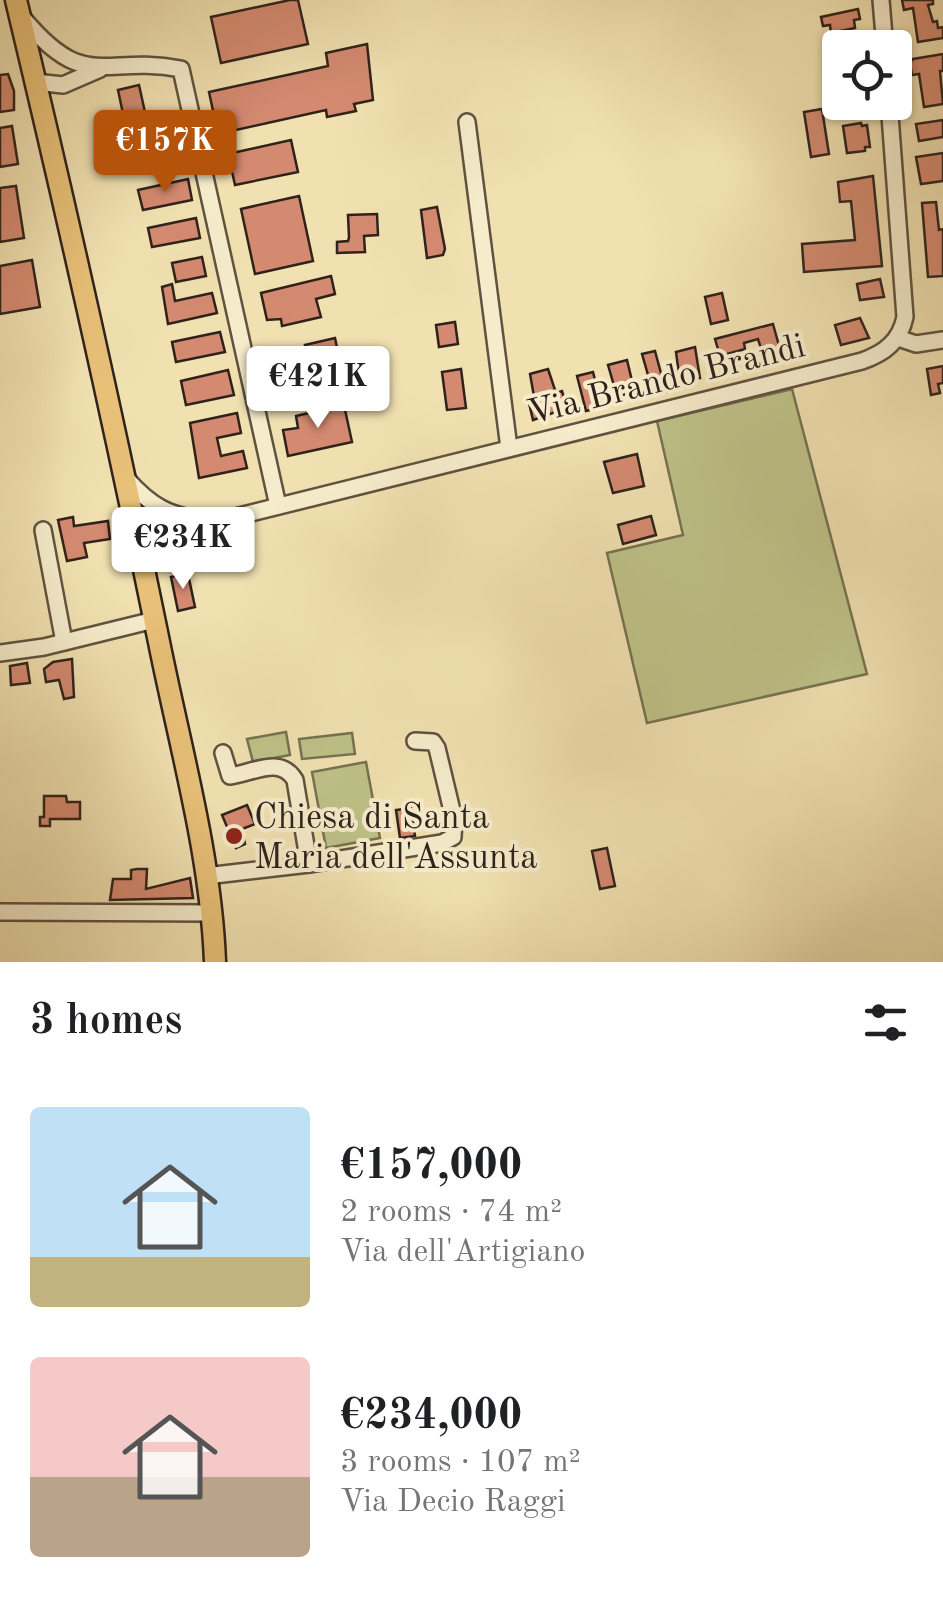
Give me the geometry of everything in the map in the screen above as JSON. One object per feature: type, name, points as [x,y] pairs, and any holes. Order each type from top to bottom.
[{"type":"main road","points":[[18,6],[154,620],[206,876],[215,962]]},
{"type":"street","points":[[882,0],[884,30]]},
{"type":"street","points":[[18,6],[40,38],[62,58],[100,69]]},
{"type":"street","points":[[62,58],[47,64],[35,78],[63,85],[100,69],[158,64],[181,69],[278,506]]},
{"type":"street","points":[[45,122],[63,85]]},
{"type":"street","points":[[891,120],[906,304],[898,338],[916,344],[943,340]]},
{"type":"street","points":[[466,122],[509,448]]},
{"type":"street","name":"Via Brando Brandi","points":[[136,534],[175,536],[278,506],[862,361],[884,352],[898,338]]},
{"type":"street","name":"Via Brando Brandi","points":[[123,475],[164,512],[212,523]]},
{"type":"street","points":[[136,534],[150,516],[164,512]]},
{"type":"street","points":[[43,530],[64,642]]},
{"type":"street","points":[[146,582],[157,552],[175,536]]},
{"type":"street","points":[[0,653],[154,620]]},
{"type":"street","points":[[206,876],[309,864],[442,843],[453,837],[454,820],[437,748],[434,742],[415,741]]},
{"type":"street","points":[[223,753],[230,776],[274,766],[290,771],[295,780],[309,864]]},
{"type":"street","points":[[0,912],[211,912]]},
{"type":"green space","points":[[792,389],[867,674],[647,723],[607,553],[683,535],[657,421]]},
{"type":"green space","points":[[286,732],[290,755],[253,762],[247,739]]},
{"type":"green space","points":[[352,733],[355,754],[302,759],[299,739]]},
{"type":"green space","points":[[366,762],[380,838],[326,848],[312,772]]},
{"type":"building","points":[[298,0],[308,44],[221,63],[211,17]]},
{"type":"building","points":[[902,0],[933,0],[928,5],[933,22],[937,21],[938,28],[943,27],[943,38],[918,42],[913,8],[904,10]]},
{"type":"building","points":[[858,9],[860,19],[854,20],[855,28],[831,30],[830,25],[823,26],[821,17]]},
{"type":"building","points":[[367,44],[373,100],[354,104],[356,111],[327,117],[326,110],[218,134],[209,92],[328,66],[326,53]]},
{"type":"building","points":[[943,54],[943,104],[924,107],[919,74],[912,75],[913,59]]},
{"type":"building","points":[[8,74],[14,91],[14,110],[0,112],[0,75]]},
{"type":"building","points":[[139,85],[157,167],[135,171],[118,90]]},
{"type":"building","points":[[822,109],[829,154],[811,157],[804,112]]},
{"type":"building","points":[[943,120],[943,137],[919,141],[916,124]]},
{"type":"building","points":[[867,125],[870,147],[847,153],[843,126]]},
{"type":"building","points":[[12,126],[18,164],[0,167],[0,128]]},
{"type":"building","points":[[291,140],[298,172],[235,185],[228,154]]},
{"type":"building","points":[[943,153],[943,181],[921,184],[916,157]]},
{"type":"building","points":[[873,176],[882,266],[804,272],[802,244],[855,240],[851,201],[840,202],[838,182]]},
{"type":"building","points":[[188,179],[192,200],[143,210],[138,190]]},
{"type":"building","points":[[16,186],[24,238],[0,242],[0,188]]},
{"type":"building","points":[[299,196],[313,261],[255,274],[241,209]]},
{"type":"building","points":[[936,202],[939,230],[943,229],[943,276],[928,277],[922,203]]},
{"type":"building","points":[[437,207],[445,249],[443,255],[427,258],[421,210]]},
{"type":"building","points":[[377,214],[378,235],[364,236],[365,252],[337,253],[337,242],[348,241],[348,215]]},
{"type":"building","points":[[196,218],[200,238],[152,247],[148,228]]},
{"type":"building","points":[[202,257],[206,276],[176,282],[172,263]]},
{"type":"building","points":[[32,260],[40,307],[0,314],[0,266]]},
{"type":"building","points":[[331,276],[335,294],[316,299],[321,317],[282,326],[281,319],[267,320],[261,293]]},
{"type":"building","points":[[880,279],[884,297],[860,300],[857,284]]},
{"type":"building","points":[[172,284],[175,301],[212,293],[217,313],[168,324],[162,287]]},
{"type":"building","points":[[722,293],[728,320],[711,324],[705,297]]},
{"type":"building","points":[[860,318],[869,338],[841,345],[835,325]]},
{"type":"building","points":[[455,322],[458,344],[439,347],[436,325]]},
{"type":"building","points":[[773,324],[781,353],[777,357],[764,358],[758,339],[744,343],[745,349],[720,356],[715,339]]},
{"type":"building","points":[[220,332],[225,352],[176,362],[172,342]]},
{"type":"building","points":[[335,338],[345,386],[304,395],[302,388],[287,391],[276,364],[307,357],[305,345]]},
{"type":"building","points":[[695,347],[700,378],[680,382],[676,352]]},
{"type":"building","points":[[655,351],[666,392],[651,395],[650,389],[617,396],[608,365],[627,360],[633,385],[650,382],[642,354]]},
{"type":"building","points":[[943,366],[940,393],[931,395],[927,369]]},
{"type":"building","points":[[461,369],[466,408],[447,410],[442,372]]},
{"type":"building","points":[[548,369],[556,393],[562,391],[567,408],[533,420],[529,403],[535,402],[530,374]]},
{"type":"building","points":[[228,370],[234,395],[186,405],[181,381]]},
{"type":"building","points":[[593,372],[602,407],[586,411],[577,376]]},
{"type":"building","points":[[344,405],[352,442],[288,456],[283,430],[298,428],[296,416]]},
{"type":"building","points":[[237,413],[241,433],[217,438],[221,456],[243,451],[247,468],[199,478],[190,423]]},
{"type":"building","points":[[637,454],[644,486],[613,493],[604,462]]},
{"type":"building","points":[[651,516],[656,535],[623,544],[618,525]]},
{"type":"building","points":[[73,517],[74,526],[108,521],[110,539],[84,543],[87,557],[67,561],[58,520]]},
{"type":"building","points":[[188,574],[195,607],[178,611],[171,577]]},
{"type":"building","points":[[72,659],[74,697],[64,699],[59,680],[46,682],[44,669],[53,662]]},
{"type":"building","points":[[27,663],[30,683],[11,685],[10,666]]},
{"type":"building","points":[[44,796],[66,796],[67,802],[80,802],[80,819],[50,819],[50,826],[40,826]]},
{"type":"building","points":[[247,805],[255,824],[242,829],[245,844],[236,848],[222,815]]},
{"type":"building","points":[[411,808],[415,836],[400,838],[396,810]]},
{"type":"building","points":[[607,848],[615,886],[600,889],[592,851]]},
{"type":"building","points":[[147,869],[146,889],[190,878],[193,898],[110,900],[113,879],[131,879],[131,870]]},
{"type":"place","name":"Chiesa di Santa Maria dell'Assunta","points":[[234,836]]}]
